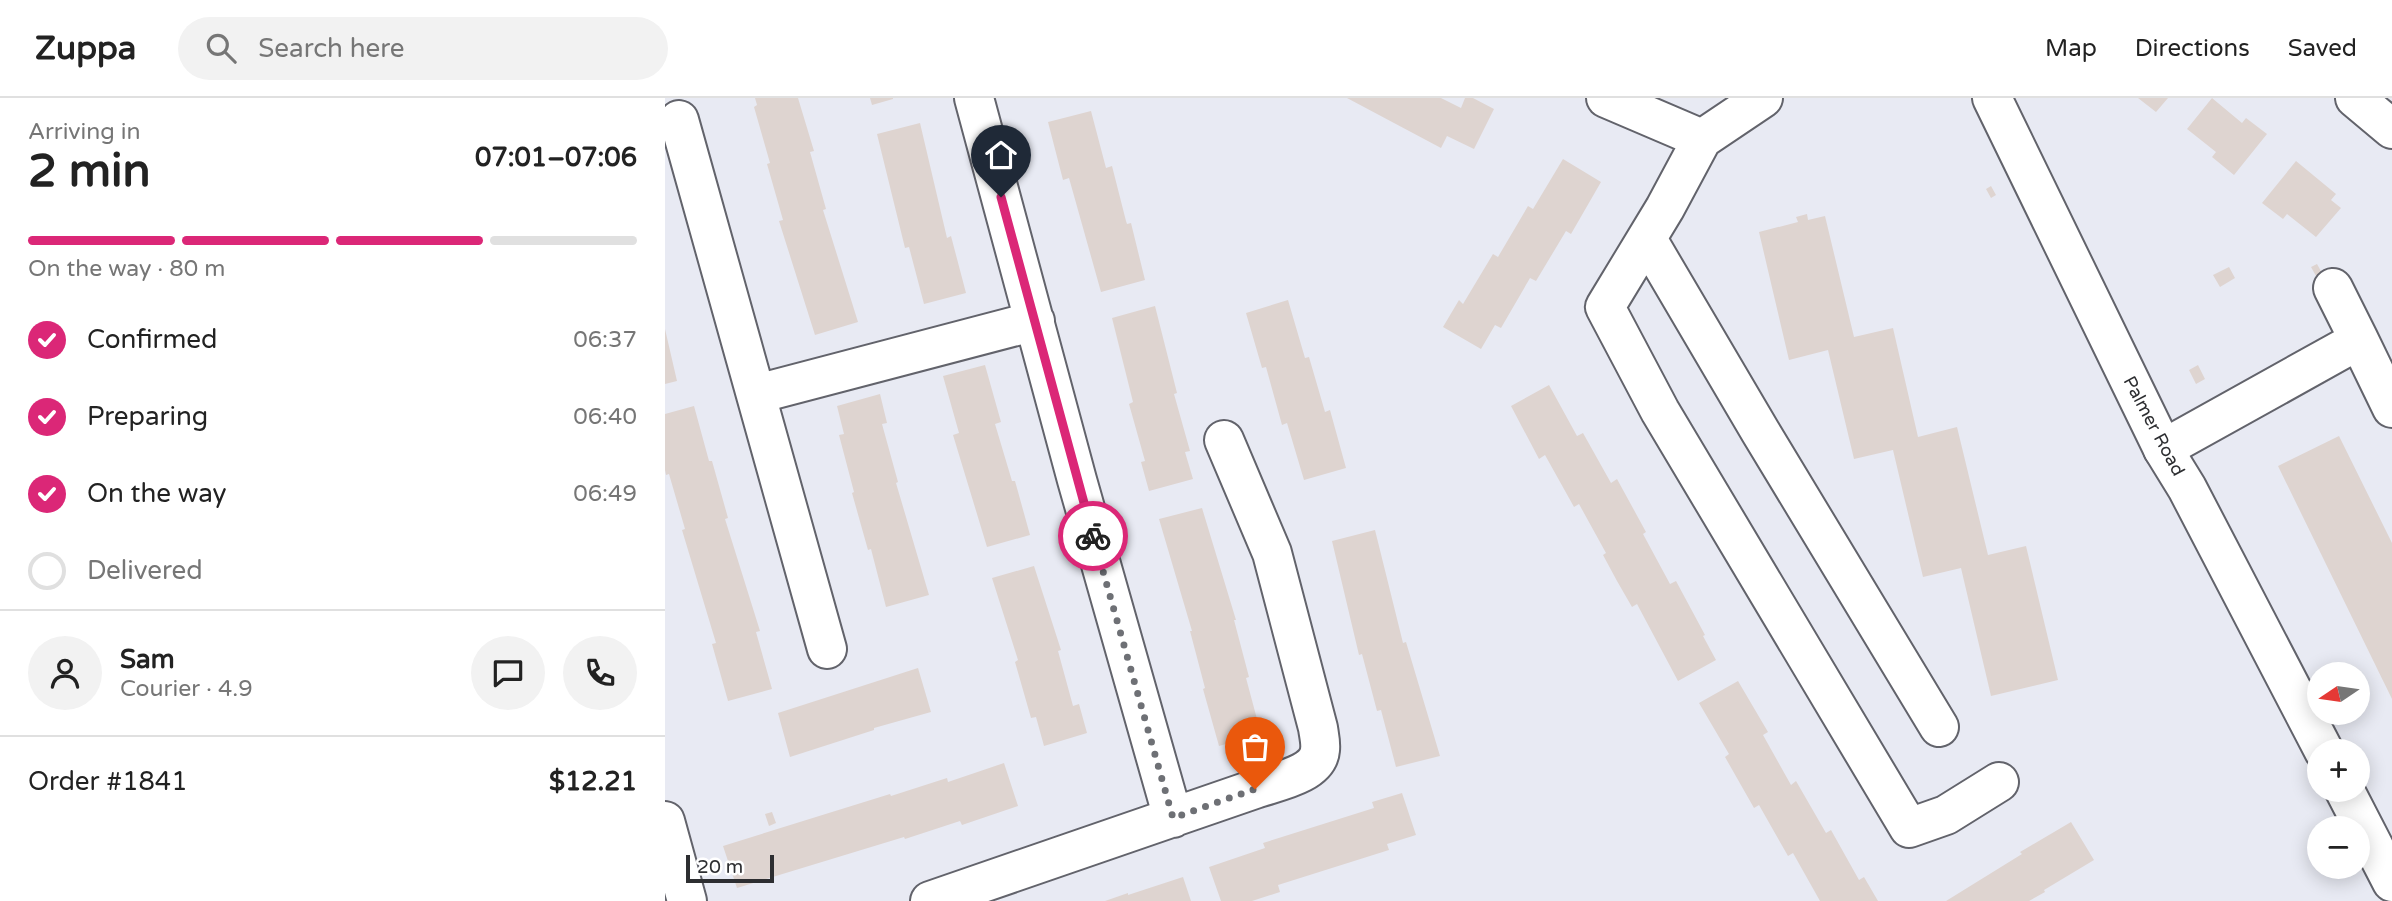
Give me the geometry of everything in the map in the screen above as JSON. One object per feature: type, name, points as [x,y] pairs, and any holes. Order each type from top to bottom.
[{"type":"street","points":[[974,98],[1077,480],[1173,818]]},
{"type":"street","points":[[1606,98],[1702,139]]},
{"type":"street","points":[[1763,98],[1702,139],[1647,239],[1605,307],[1660,411],[1909,828],[1946,815],[1999,782]]},
{"type":"street","name":"Palmer Road","points":[[1992,98],[2163,449],[2187,488],[2318,739]]},
{"type":"street","points":[[2355,98],[2392,129]]},
{"type":"street","points":[[679,120],[827,649]]},
{"type":"street","points":[[1647,239],[1939,727]]},
{"type":"street","points":[[2333,288],[2392,408]]},
{"type":"street","points":[[757,394],[1035,320]]},
{"type":"street","points":[[2163,449],[2359,340]]},
{"type":"street","points":[[930,901],[1307,770],[1315,763],[1320,752],[1318,728],[1272,552],[1224,440]]},
{"type":"street","points":[[2351,802],[2392,882]]},
{"type":"street","points":[[665,821],[687,901]]},
{"type":"building","points":[[755,98],[798,98],[814,151],[810,152],[826,209],[823,210],[858,322],[815,335],[779,221],[783,220],[767,164],[770,163],[754,107],[757,105]]},
{"type":"building","points":[[870,98],[893,98],[893,99],[872,105]]},
{"type":"building","points":[[1347,98],[1441,98],[1461,108],[1465,98],[1473,98],[1494,109],[1474,149],[1447,136],[1441,148]]},
{"type":"building","points":[[2138,98],[2168,98],[2156,112]]},
{"type":"building","points":[[2212,98],[2242,123],[2246,118],[2267,134],[2234,175],[2212,157],[2216,152],[2187,129]]},
{"type":"building","points":[[1091,111],[1106,168],[1112,166],[1127,224],[1131,223],[1145,280],[1101,292],[1069,178],[1063,180],[1048,122]]},
{"type":"building","points":[[920,123],[947,238],[951,236],[966,293],[924,304],[909,247],[905,248],[877,134]]},
{"type":"building","points":[[1563,159],[1601,182],[1571,234],[1566,231],[1536,281],[1530,278],[1501,328],[1495,325],[1481,349],[1443,327],[1459,300],[1463,304],[1493,254],[1498,257],[1528,206],[1533,209]]},
{"type":"building","points":[[2296,161],[2336,194],[2331,200],[2341,208],[2316,237],[2287,214],[2283,219],[2262,203]]},
{"type":"building","points":[[1991,186],[1996,195],[1991,198],[1986,189]]},
{"type":"building","points":[[1807,214],[1808,220],[1825,216],[1854,337],[1893,328],[1918,437],[1957,427],[1988,555],[2026,546],[2058,680],[1991,696],[1961,568],[1923,577],[1893,450],[1854,459],[1828,350],[1789,360],[1759,232],[1798,222],[1796,217]]},
{"type":"building","points":[[2317,264],[2322,273],[2316,276],[2311,267]]},
{"type":"building","points":[[2229,267],[2235,278],[2220,287],[2213,275]]},
{"type":"building","points":[[1288,300],[1325,412],[1330,410],[1346,468],[1304,480],[1287,423],[1282,425],[1266,367],[1262,368],[1246,313]]},
{"type":"building","points":[[1155,306],[1177,393],[1174,394],[1190,451],[1185,452],[1193,479],[1149,491],[1141,462],[1145,461],[1129,404],[1133,402],[1112,318]]},
{"type":"building","points":[[665,329],[677,381],[665,384]]},
{"type":"building","points":[[985,365],[1001,422],[995,424],[1030,535],[987,547],[953,435],[959,433],[943,376]]},
{"type":"building","points":[[2198,365],[2205,379],[2196,384],[2189,370]]},
{"type":"building","points":[[1549,385],[1577,436],[1583,433],[1611,483],[1617,479],[1670,584],[1676,581],[1716,660],[1678,681],[1637,604],[1632,607],[1617,581],[1603,555],[1606,553],[1579,504],[1574,507],[1545,455],[1539,459],[1511,406]]},
{"type":"building","points":[[880,394],[887,423],[882,424],[898,482],[896,483],[929,595],[886,607],[871,549],[868,550],[852,493],[854,492],[839,435],[844,434],[837,406]]},
{"type":"building","points":[[694,406],[760,631],[756,632],[772,689],[728,701],[712,644],[716,643],[682,530],[685,529],[669,474],[666,475],[665,470],[665,414]]},
{"type":"building","points":[[2339,436],[2392,543],[2392,699],[2278,466]]},
{"type":"building","points":[[1202,508],[1236,620],[1249,677],[1246,678],[1261,734],[1219,746],[1203,689],[1205,688],[1192,631],[1159,519]]},
{"type":"building","points":[[1375,530],[1403,643],[1406,642],[1440,756],[1396,767],[1381,710],[1377,711],[1362,654],[1359,655],[1332,541]]},
{"type":"building","points":[[1034,566],[1061,650],[1058,651],[1073,706],[1079,704],[1087,733],[1044,746],[1036,717],[1031,718],[1015,662],[1018,660],[992,578]]},
{"type":"building","points":[[918,668],[931,712],[790,757],[778,713]]},
{"type":"building","points":[[1738,681],[1768,732],[1763,735],[1791,785],[1796,781],[1826,833],[1831,830],[1859,880],[1864,877],[1878,901],[1820,901],[1793,853],[1788,856],[1759,805],[1754,808],[1725,757],[1729,754],[1699,703]]},
{"type":"building","points":[[1004,763],[1018,806],[962,825],[960,821],[737,888],[723,846],[890,794],[891,796],[947,778],[948,782]]},
{"type":"building","points":[[1402,793],[1416,835],[1387,844],[1389,850],[1278,885],[1280,892],[1252,901],[1221,901],[1209,867],[1265,848],[1263,843],[1374,808],[1372,802]]},
{"type":"building","points":[[772,812],[776,823],[769,826],[765,814]]},
{"type":"building","points":[[2071,822],[2094,860],[2044,890],[2045,892],[2029,901],[1946,901],[2022,854],[2020,852]]},
{"type":"building","points":[[1183,877],[1191,901],[1105,901],[1128,895]]},
{"type":"way so far","points":[[1093,536],[1173,818],[1255,789]]},
{"type":"route","points":[[1001,197],[1093,536]]}]
